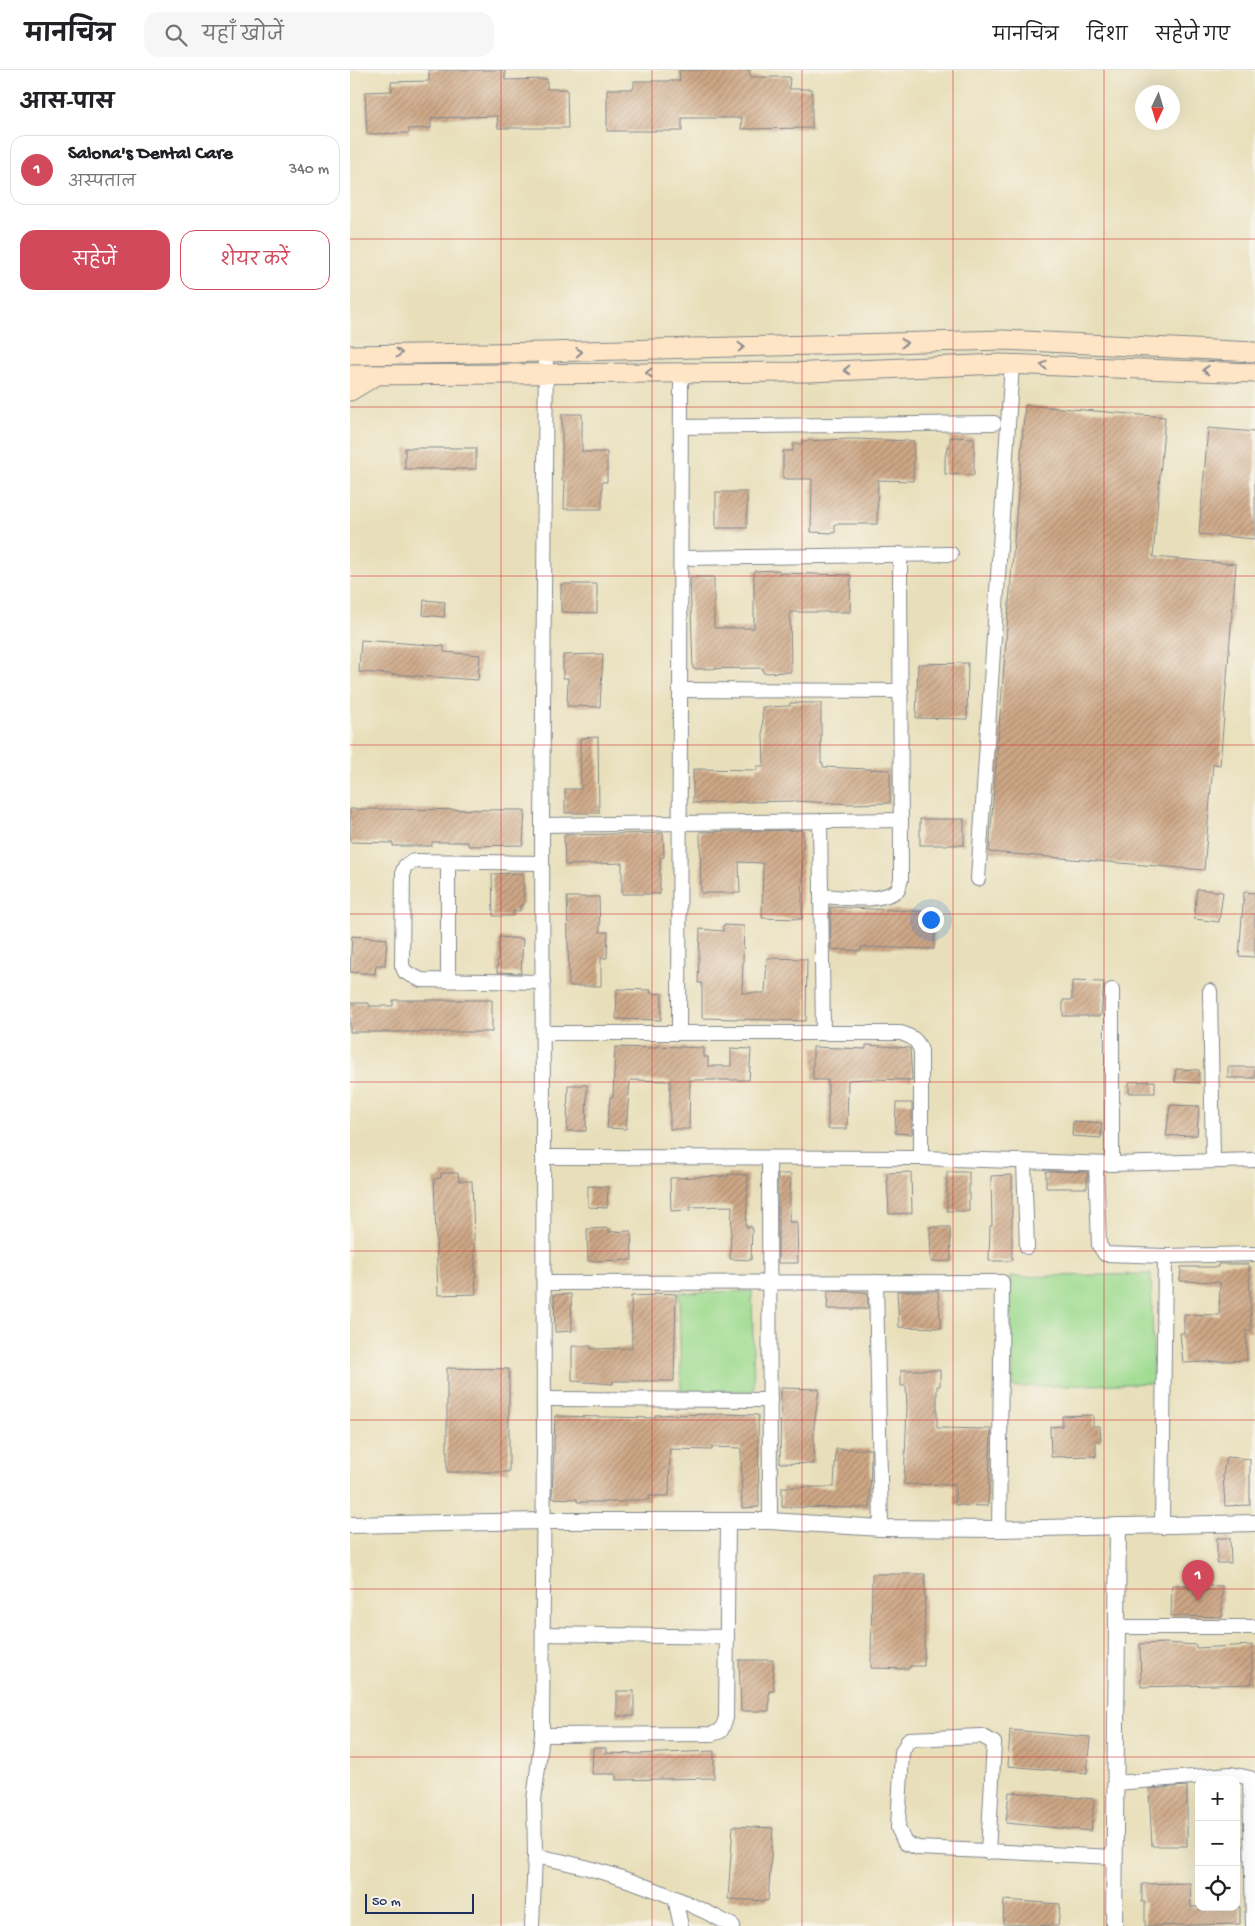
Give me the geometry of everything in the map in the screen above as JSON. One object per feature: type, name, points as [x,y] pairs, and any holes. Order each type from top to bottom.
[{"type":"main road","points":[[350,355],[546,352],[1003,340],[1255,352]]},
{"type":"main road","points":[[350,375],[809,372],[1012,364],[1255,373]]},
{"type":"main road","points":[[350,391],[376,375]]},
{"type":"street","points":[[532,1926],[535,1856],[534,1800],[542,1735],[543,1634],[542,825],[546,352]]},
{"type":"street","points":[[978,879],[1012,364]]},
{"type":"street","points":[[679,1033],[681,373]]},
{"type":"street","points":[[681,427],[994,423]]},
{"type":"street","points":[[821,896],[878,898],[889,896],[898,890],[901,879],[900,554]]},
{"type":"street","points":[[680,558],[951,554]]},
{"type":"street","points":[[680,690],[901,691]]},
{"type":"street","points":[[542,825],[901,820]]},
{"type":"street","points":[[820,821],[823,1033]]},
{"type":"street","points":[[542,863],[413,861],[405,866],[403,871],[402,965],[405,972],[412,978],[421,980],[543,982]]},
{"type":"street","points":[[448,862],[448,980]]},
{"type":"street","points":[[1112,990],[1112,1164]]},
{"type":"street","points":[[1210,991],[1213,1160]]},
{"type":"street","points":[[543,1033],[901,1034],[918,1041],[921,1051],[921,1158]]},
{"type":"street","points":[[543,1157],[921,1158],[1096,1164],[1255,1160]]},
{"type":"street","points":[[769,1158],[770,1521]]},
{"type":"street","points":[[1024,1162],[1027,1247]]},
{"type":"street","points":[[1096,1164],[1100,1245],[1102,1250],[1112,1255],[1255,1254]]},
{"type":"street","points":[[1162,1526],[1165,1256]]},
{"type":"street","points":[[876,1282],[881,1528]]},
{"type":"street","points":[[544,1283],[1002,1282],[999,1529]]},
{"type":"street","points":[[544,1399],[770,1400]]},
{"type":"street","points":[[350,1525],[544,1521],[770,1521],[881,1528],[999,1529],[1255,1523]]},
{"type":"street","points":[[542,1735],[712,1734],[721,1732],[726,1718],[728,1521]]},
{"type":"street","points":[[1114,1926],[1118,1526]]},
{"type":"street","points":[[1117,1627],[1255,1627]]},
{"type":"street","points":[[543,1634],[727,1637]]},
{"type":"street","points":[[988,1852],[994,1743],[982,1736],[909,1739],[902,1752],[898,1828],[905,1843],[918,1848],[988,1852],[1115,1857]]},
{"type":"street","points":[[1116,1782],[1231,1774],[1250,1778],[1254,1859],[1253,1926]]},
{"type":"street","points":[[535,1856],[593,1869],[675,1898],[706,1911],[734,1926]]},
{"type":"street","points":[[675,1898],[681,1926]]},
{"type":"green space","points":[[1151,1274],[1154,1383],[1013,1387],[1010,1277]]},
{"type":"green space","points":[[752,1291],[754,1391],[681,1391],[679,1293]]},
{"type":"building","points":[[429,70],[505,70],[505,80],[547,79],[547,89],[567,89],[568,128],[498,128],[497,116],[431,118],[431,128],[409,129],[409,133],[367,134],[365,92],[392,91],[391,82],[429,81]]},
{"type":"building","points":[[679,70],[750,70],[750,77],[790,77],[789,89],[812,89],[812,128],[741,129],[742,118],[682,118],[682,131],[607,131],[607,89],[634,89],[634,81],[680,81]]},
{"type":"building","points":[[1025,405],[1165,417],[1153,557],[1236,564],[1220,765],[1213,764],[1204,870],[989,852]]},
{"type":"building","points":[[562,414],[582,414],[582,452],[607,452],[607,482],[602,482],[602,509],[564,509],[565,481],[562,481]]},
{"type":"building","points":[[1208,428],[1255,432],[1255,539],[1199,534]]},
{"type":"building","points":[[950,437],[974,438],[974,475],[945,474],[945,458],[947,447],[950,447]]},
{"type":"building","points":[[851,439],[914,441],[913,481],[878,480],[877,524],[835,524],[835,533],[811,532],[812,479],[783,479],[783,451],[793,451],[793,444],[802,444],[802,441]]},
{"type":"building","points":[[405,448],[476,448],[476,469],[405,469]]},
{"type":"building","points":[[716,492],[747,492],[747,528],[716,528]]},
{"type":"building","points":[[779,570],[779,573],[851,575],[850,612],[790,612],[791,672],[763,673],[763,668],[693,669],[690,577],[714,577],[714,628],[754,628],[754,571]]},
{"type":"building","points":[[561,584],[597,584],[597,613],[561,612]]},
{"type":"building","points":[[424,600],[445,602],[444,617],[423,615]]},
{"type":"building","points":[[361,640],[444,646],[444,652],[480,655],[478,680],[359,672]]},
{"type":"building","points":[[603,654],[600,707],[567,706],[568,678],[563,678],[563,655]]},
{"type":"building","points":[[968,663],[967,719],[916,718],[918,664]]},
{"type":"building","points":[[790,703],[821,703],[821,763],[823,763],[823,767],[890,770],[890,803],[853,804],[794,801],[693,803],[693,769],[757,770],[757,766],[764,766],[762,707],[790,706]]},
{"type":"building","points":[[598,737],[599,813],[565,813],[565,789],[581,789],[580,738]]},
{"type":"building","points":[[350,809],[525,810],[523,845],[468,846],[468,842],[432,842],[432,846],[393,846],[393,843],[350,842]]},
{"type":"building","points":[[920,819],[964,819],[964,845],[920,845]]},
{"type":"building","points":[[803,830],[802,919],[762,918],[763,863],[739,862],[740,893],[701,893],[700,832]]},
{"type":"building","points":[[663,833],[664,857],[660,858],[660,894],[622,894],[622,863],[565,865],[564,835]]},
{"type":"building","points":[[523,873],[524,905],[520,905],[520,911],[513,911],[513,916],[493,916],[492,874]]},
{"type":"building","points":[[1197,889],[1223,892],[1219,922],[1194,919]]},
{"type":"building","points":[[1244,892],[1255,893],[1255,957],[1239,956]]},
{"type":"building","points":[[567,897],[599,897],[600,932],[608,932],[607,958],[601,958],[601,986],[569,986]]},
{"type":"building","points":[[830,907],[935,912],[934,949],[861,947],[861,951],[831,949]]},
{"type":"building","points":[[723,925],[744,926],[742,993],[765,993],[767,958],[807,959],[806,1021],[702,1018],[702,983],[698,983],[700,929],[723,931]]},
{"type":"building","points":[[352,936],[387,939],[385,965],[376,965],[375,974],[350,972]]},
{"type":"building","points":[[499,937],[523,939],[521,973],[497,972]]},
{"type":"building","points":[[1072,981],[1104,982],[1101,1016],[1063,1016],[1063,1000],[1072,1000]]},
{"type":"building","points":[[617,989],[651,990],[650,993],[662,994],[661,1020],[616,1019]]},
{"type":"building","points":[[393,1000],[492,1000],[492,1032],[350,1032],[350,1003],[369,1003],[369,1006],[393,1006]]},
{"type":"building","points":[[866,1045],[910,1048],[912,1080],[848,1080],[847,1129],[828,1129],[828,1080],[813,1080],[813,1047],[866,1049]]},
{"type":"building","points":[[655,1046],[704,1048],[704,1057],[708,1057],[708,1066],[731,1066],[731,1048],[751,1049],[749,1080],[690,1080],[689,1129],[670,1129],[670,1081],[630,1080],[626,1129],[607,1128],[610,1097],[613,1097],[615,1047],[655,1048]]},
{"type":"building","points":[[1228,1067],[1255,1067],[1255,1078],[1228,1078]]},
{"type":"building","points":[[1176,1069],[1199,1070],[1199,1083],[1175,1082]]},
{"type":"building","points":[[1155,1081],[1155,1093],[1129,1093],[1129,1082]]},
{"type":"building","points":[[568,1085],[587,1085],[586,1131],[567,1131]]},
{"type":"building","points":[[896,1103],[912,1103],[912,1134],[895,1133]]},
{"type":"building","points":[[1170,1105],[1199,1106],[1197,1135],[1166,1136]]},
{"type":"building","points":[[1073,1121],[1102,1123],[1101,1138],[1072,1136]]},
{"type":"building","points":[[1046,1171],[1087,1172],[1087,1188],[1046,1188]]},
{"type":"building","points":[[911,1172],[912,1213],[889,1214],[887,1173]]},
{"type":"building","points":[[947,1172],[969,1172],[969,1211],[947,1211]]},
{"type":"building","points":[[441,1173],[458,1173],[459,1181],[472,1181],[476,1294],[438,1295],[434,1179],[441,1178]]},
{"type":"building","points":[[728,1174],[748,1175],[746,1227],[752,1227],[751,1260],[730,1259],[732,1206],[690,1207],[690,1210],[671,1211],[670,1178],[728,1176]]},
{"type":"building","points":[[778,1174],[791,1174],[789,1222],[797,1222],[798,1263],[778,1263]]},
{"type":"building","points":[[1012,1175],[1012,1261],[989,1261],[990,1226],[992,1226],[991,1176]]},
{"type":"building","points":[[588,1186],[608,1187],[607,1208],[588,1207]]},
{"type":"building","points":[[930,1227],[950,1227],[951,1261],[931,1262]]},
{"type":"building","points":[[609,1228],[609,1232],[631,1231],[632,1260],[588,1261],[587,1229]]},
{"type":"building","points":[[1218,1264],[1249,1264],[1251,1331],[1246,1331],[1247,1360],[1183,1363],[1180,1333],[1184,1333],[1184,1314],[1219,1315],[1220,1282],[1180,1281],[1181,1267],[1218,1267]]},
{"type":"building","points":[[828,1291],[867,1292],[868,1309],[827,1309]]},
{"type":"building","points":[[897,1291],[938,1291],[941,1328],[899,1327]]},
{"type":"building","points":[[655,1293],[676,1294],[674,1381],[613,1381],[613,1384],[572,1381],[572,1346],[591,1346],[591,1349],[632,1348],[631,1296],[655,1295]]},
{"type":"building","points":[[571,1294],[572,1331],[555,1332],[554,1295]]},
{"type":"building","points":[[447,1368],[509,1369],[509,1472],[447,1472]]},
{"type":"building","points":[[901,1370],[940,1370],[940,1386],[937,1386],[937,1428],[991,1429],[988,1506],[955,1505],[955,1485],[904,1484],[907,1407],[906,1386],[901,1386]]},
{"type":"building","points":[[781,1388],[819,1389],[814,1427],[814,1464],[780,1463]]},
{"type":"building","points":[[655,1415],[758,1415],[759,1507],[742,1508],[741,1448],[712,1447],[712,1450],[670,1449],[669,1496],[649,1496],[649,1500],[625,1500],[625,1502],[577,1502],[577,1499],[552,1498],[555,1416],[655,1418]]},
{"type":"building","points":[[1093,1415],[1093,1426],[1100,1426],[1101,1441],[1096,1441],[1096,1456],[1051,1457],[1050,1427],[1062,1426],[1062,1416]]},
{"type":"building","points":[[836,1449],[871,1449],[870,1508],[782,1507],[782,1487],[834,1487]]},
{"type":"building","points":[[1226,1457],[1250,1459],[1250,1505],[1225,1506],[1223,1475]]},
{"type":"building","points":[[1217,1538],[1230,1538],[1231,1563],[1217,1563]]},
{"type":"building","points":[[872,1574],[925,1574],[924,1666],[910,1666],[909,1669],[871,1668]]},
{"type":"building","points":[[1172,1585],[1222,1586],[1222,1617],[1171,1616]]},
{"type":"building","points":[[1140,1644],[1196,1645],[1196,1648],[1252,1645],[1252,1684],[1141,1687]]},
{"type":"building","points":[[739,1660],[773,1660],[774,1691],[769,1691],[769,1711],[741,1711]]},
{"type":"building","points":[[617,1691],[634,1691],[634,1716],[617,1716]]},
{"type":"building","points":[[1010,1730],[1090,1737],[1087,1773],[1008,1766]]},
{"type":"building","points":[[593,1748],[606,1748],[606,1753],[638,1754],[714,1751],[714,1778],[616,1780],[616,1774],[592,1774]]},
{"type":"building","points":[[1187,1786],[1187,1846],[1152,1846],[1149,1789]]},
{"type":"building","points":[[1009,1792],[1094,1799],[1091,1831],[1006,1823]]},
{"type":"building","points":[[733,1826],[773,1828],[768,1901],[728,1899]]},
{"type":"building","points":[[1190,1883],[1191,1907],[1195,1907],[1195,1911],[1240,1911],[1240,1924],[1145,1926],[1145,1902],[1142,1902],[1142,1884]]},
{"type":"building","points":[[1004,1900],[1060,1904],[1058,1926],[1003,1924]]},
{"type":"place","name":"Salona's Dental Care","points":[[1198,1601]]}]
